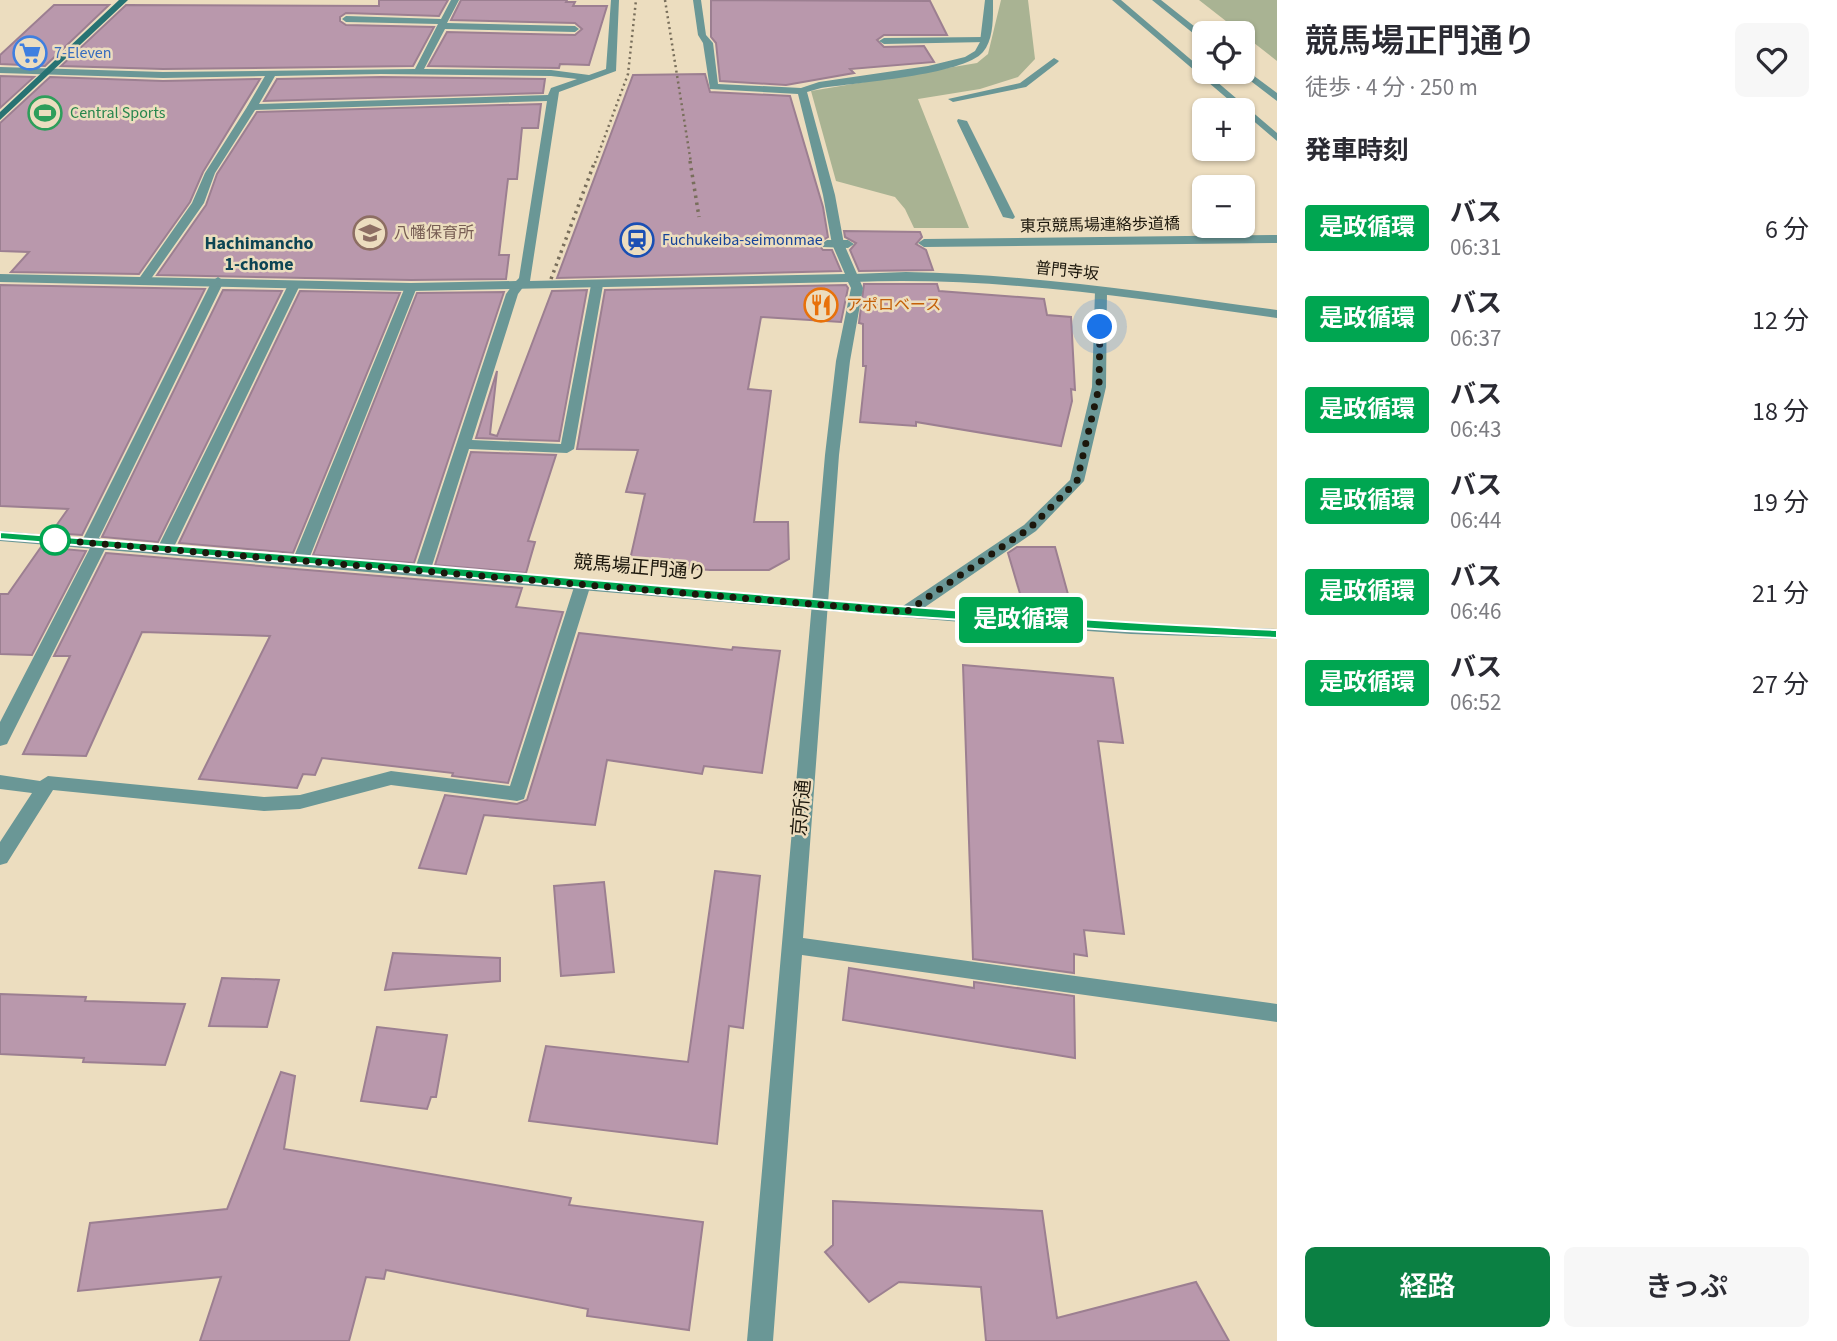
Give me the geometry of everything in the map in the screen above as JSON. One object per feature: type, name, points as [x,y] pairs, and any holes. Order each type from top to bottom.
[{"type":"main road","points":[[0,117],[124,0]]},
{"type":"street","points":[[423,83],[442,24],[455,0]]},
{"type":"street","points":[[423,569],[512,294],[525,279],[554,90],[611,71],[615,43],[612,21],[615,0]]},
{"type":"street","points":[[696,0],[702,36],[708,43],[713,87],[802,91],[819,85],[958,63],[980,51],[989,0]]},
{"type":"street","points":[[1116,0],[1230,98]]},
{"type":"street","points":[[1156,0],[1192,29]]},
{"type":"street","points":[[346,19],[575,29]]},
{"type":"street","points":[[884,41],[984,40]]},
{"type":"street","points":[[953,99],[1023,85],[1054,61]]},
{"type":"street","points":[[0,70],[163,75],[272,73],[423,83],[552,98]]},
{"type":"street","points":[[144,280],[198,203],[210,173],[272,73]]},
{"type":"street","points":[[253,107],[423,83],[551,73],[589,78]]},
{"type":"street","points":[[1255,81],[1277,100]]},
{"type":"street","points":[[802,91],[830,195],[838,244],[853,278]]},
{"type":"street","points":[[1264,102],[1277,100]]},
{"type":"street","points":[[1255,119],[1277,138]]},
{"type":"street","points":[[961,121],[1009,217]]},
{"type":"street","name":"東京競馬場連絡歩道橋","points":[[924,243],[1277,239]]},
{"type":"street","name":"普門寺坂","points":[[0,278],[411,287],[597,285],[911,275],[1101,291],[1277,314]]},
{"type":"street","name":"京所通","points":[[760,1341],[819,605],[843,361],[858,288],[853,278]]},
{"type":"street","points":[[0,740],[218,281]]},
{"type":"street","points":[[164,549],[294,285]]},
{"type":"street","points":[[463,444],[567,449],[597,285]]},
{"type":"street","points":[[301,559],[411,287]]},
{"type":"street","points":[[906,612],[1030,528],[1077,481],[1099,387],[1101,291]]},
{"type":"street","name":"競馬場正門通り","points":[[0,536],[423,569],[906,612],[1277,634]]},
{"type":"street","points":[[0,858],[48,783],[264,804],[300,802],[391,778],[517,794],[583,584]]},
{"type":"street","points":[[0,782],[45,788]]},
{"type":"street","points":[[791,945],[1277,1013]]},
{"type":"green space","points":[[1001,0],[1028,0],[1035,59],[1018,77],[980,89],[918,99],[969,228],[914,228],[905,209],[895,197],[836,181],[811,91],[977,63],[988,54]]},
{"type":"green space","points":[[1199,0],[1277,0],[1277,61],[1255,44],[1255,21],[1226,21]]},
{"type":"building","points":[[379,0],[448,0],[439,16],[346,13],[340,17],[340,21],[346,25],[434,27],[413,66],[163,69],[61,66],[126,5],[379,6]]},
{"type":"building","points":[[461,0],[567,0],[566,2],[575,2],[573,6],[607,6],[589,65],[560,64],[559,68],[428,66],[447,32],[575,35],[582,29],[575,23],[451,20]]},
{"type":"building","points":[[711,0],[930,1],[947,35],[884,35],[877,40],[884,47],[924,46],[934,62],[850,69],[854,73],[786,85],[720,81],[716,43],[711,37]]},
{"type":"building","points":[[54,5],[109,5],[45,66],[0,64],[0,55]]},
{"type":"building","points":[[705,74],[710,92],[790,96],[823,207],[828,237],[819,245],[823,250],[832,250],[841,271],[557,278],[633,75]]},
{"type":"building","points":[[0,76],[34,77],[0,108]]},
{"type":"building","points":[[50,77],[163,81],[260,79],[203,172],[190,202],[139,274],[11,272],[29,252],[0,251],[0,123]]},
{"type":"building","points":[[277,79],[545,79],[543,93],[264,101]]},
{"type":"building","points":[[541,104],[538,128],[522,128],[517,179],[508,179],[499,255],[509,255],[506,279],[157,275],[206,205],[217,174],[257,112]]},
{"type":"building","points":[[844,231],[920,232],[922,237],[916,244],[926,250],[933,270],[859,271],[850,250],[856,243],[845,237]]},
{"type":"building","points":[[864,284],[937,284],[939,291],[1044,299],[1047,315],[1071,317],[1075,390],[1071,389],[1072,401],[1061,446],[916,422],[916,426],[860,422],[866,366],[863,366],[863,324],[859,323]]},
{"type":"building","points":[[0,285],[205,289],[82,535],[51,533],[68,509],[0,506]]},
{"type":"building","points":[[846,285],[848,288],[841,322],[761,317],[748,389],[771,391],[754,522],[788,522],[789,559],[769,570],[710,570],[629,564],[645,494],[626,492],[638,450],[577,449],[605,290]]},
{"type":"building","points":[[223,290],[282,291],[158,542],[102,537]]},
{"type":"building","points":[[587,290],[559,441],[476,438],[497,371],[490,434],[497,436],[552,291]]},
{"type":"building","points":[[300,291],[400,293],[293,553],[179,543]]},
{"type":"building","points":[[504,292],[414,563],[313,555],[417,293]]},
{"type":"building","points":[[471,452],[556,455],[528,541],[535,542],[526,573],[435,565]]},
{"type":"building","points":[[41,547],[86,551],[32,655],[0,654],[0,594],[8,594]]},
{"type":"building","points":[[1017,547],[1055,547],[1069,598],[1021,597],[1008,553]]},
{"type":"building","points":[[106,553],[522,588],[516,607],[563,612],[508,783],[452,776],[453,773],[322,758],[315,775],[303,774],[297,788],[199,779],[270,636],[142,632],[86,756],[23,754],[70,656],[54,656]]},
{"type":"building","points":[[579,633],[732,650],[733,647],[780,651],[762,773],[704,766],[702,774],[607,760],[595,825],[484,815],[466,874],[419,868],[445,795],[517,804],[527,800]]},
{"type":"building","points":[[963,665],[1113,678],[1123,743],[1098,741],[1124,934],[1084,930],[1087,956],[1074,954],[1074,973],[973,959]]},
{"type":"building","points":[[715,871],[760,876],[743,1028],[729,1026],[717,1144],[529,1121],[546,1046],[688,1062]]},
{"type":"building","points":[[604,882],[614,972],[561,976],[554,886]]},
{"type":"building","points":[[393,953],[500,958],[500,981],[385,990]]},
{"type":"building","points":[[849,968],[974,988],[974,982],[1074,996],[1075,1058],[843,1020]]},
{"type":"building","points":[[222,978],[279,980],[267,1027],[209,1026]]},
{"type":"building","points":[[0,994],[86,997],[85,1001],[185,1004],[165,1065],[83,1062],[84,1058],[0,1054]]},
{"type":"building","points":[[377,1027],[447,1035],[436,1097],[431,1097],[427,1109],[361,1101]]},
{"type":"building","points":[[281,1072],[295,1076],[284,1149],[571,1198],[569,1205],[703,1222],[689,1330],[587,1316],[588,1309],[386,1270],[384,1279],[366,1277],[349,1341],[200,1341],[221,1277],[78,1291],[90,1223],[227,1209]]},
{"type":"building","points":[[833,1201],[1042,1211],[1057,1318],[1196,1282],[1229,1341],[986,1341],[981,1287],[899,1282],[869,1302],[825,1252],[833,1245]]},
{"type":"railway","points":[[595,163],[628,74],[636,0]]},
{"type":"railway","points":[[665,0],[691,163]]},
{"type":"railway","points":[[551,279],[595,161]]},
{"type":"railway","points":[[690,161],[699,217]]},
{"type":"bus line","name":"是政循環","points":[[0,536],[398,567],[873,610],[1277,634]]},
{"type":"place","name":"7-Eleven","points":[[30,53]]},
{"type":"place","name":"Central Sports","points":[[45,113]]},
{"type":"place","name":"八幡保育所","points":[[370,233]]},
{"type":"place","name":"Fuchukeiba-seimonmae","points":[[637,240]]},
{"type":"place","name":"アポロベース","points":[[821,305]]},
{"type":"district","name":"Hachimancho 1-chome","points":[[259,253]]},
{"type":"route","points":[[55,540],[906,612],[1030,528],[1077,481],[1099,387],[1100,327]]}]
